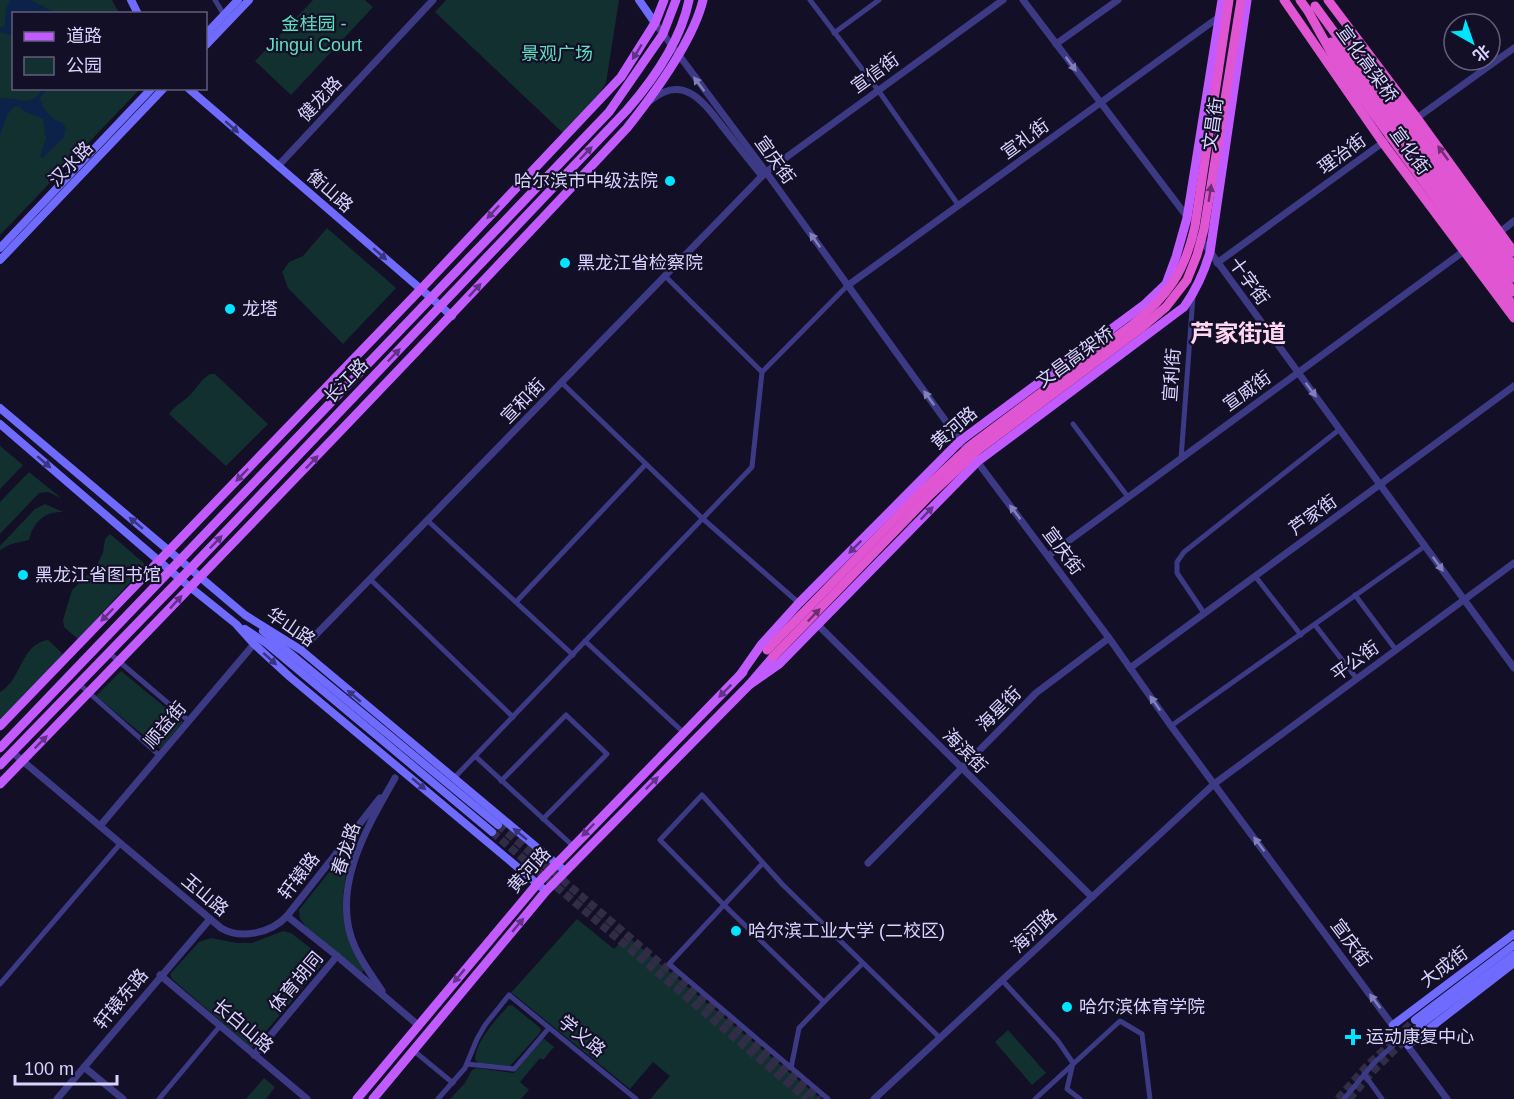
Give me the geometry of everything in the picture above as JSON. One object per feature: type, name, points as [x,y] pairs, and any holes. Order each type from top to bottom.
[{"type":"highway","name":"文昌高架桥","points":[[770,654],[921,492],[971,445],[1138,320],[1166,294],[1174,283],[1191,246],[1196,226],[1229,0]]},
{"type":"highway","name":"文昌高架桥","points":[[770,654],[961,466],[1004,430],[1140,329],[1177,295],[1194,266],[1204,229],[1240,0]]},
{"type":"highway","name":"宣化街","points":[[1284,0],[1383,143],[1514,318]]},
{"type":"highway","name":"宣化高架桥","points":[[1300,0],[1311,6],[1514,278]]},
{"type":"highway","name":"宣化街","points":[[1328,0],[1514,252]]},
{"type":"highway","name":"宣化高架桥","points":[[1311,6],[1511,295],[1514,307]]},
{"type":"highway","points":[[1311,6],[1357,50],[1514,266]]},
{"type":"main road","points":[[207,33],[238,0]]},
{"type":"main road","points":[[207,44],[249,0]]},
{"type":"main road","points":[[639,0],[655,23]]},
{"type":"main road","points":[[0,726],[421,289],[621,77],[655,23],[664,0]]},
{"type":"main road","name":"长江路","points":[[0,748],[609,112],[663,34],[676,0]]},
{"type":"main road","name":"长江路","points":[[0,765],[627,110],[671,46],[684,20],[689,0]]},
{"type":"main road","points":[[0,784],[452,316],[627,128],[647,103],[678,55],[697,18],[703,0]]},
{"type":"main road","name":"文昌街","points":[[1187,218],[1222,0]]},
{"type":"main road","name":"文昌街","points":[[1210,252],[1247,0]]},
{"type":"main road","name":"汉水路","points":[[0,248],[150,90]]},
{"type":"main road","name":"汉水路","points":[[0,260],[162,90]]},
{"type":"main road","name":"衡山路","points":[[190,90],[452,316]]},
{"type":"main road","name":"黄河路","points":[[740,675],[761,645],[799,603],[960,441],[1145,304],[1166,284],[1187,218]]},
{"type":"main road","name":"黄河路","points":[[373,1099],[565,871],[749,685],[779,663],[818,625],[977,462],[1184,307],[1205,270],[1210,252]]},
{"type":"main road","name":"华山路","points":[[0,408],[245,615],[301,650],[565,871]]},
{"type":"main road","name":"华山路","points":[[0,424],[180,579],[236,624],[254,644],[546,891]]},
{"type":"main road","points":[[245,615],[498,825]]},
{"type":"main road","points":[[236,624],[266,643],[492,832]]},
{"type":"main road","name":"黄河路","points":[[357,1099],[537,884],[740,675],[770,654]]},
{"type":"main road","name":"黄河路","points":[[749,685],[770,654]]},
{"type":"main road","name":"大成街","points":[[1393,1025],[1514,934]]},
{"type":"main road","name":"大成街","points":[[1514,945],[1417,1023],[1514,955]]},
{"type":"main road","points":[[1407,1045],[1514,963]]},
{"type":"street","points":[[215,0],[224,15]]},
{"type":"street","name":"健龙路","points":[[278,166],[433,0]]},
{"type":"street","points":[[810,0],[878,90],[959,206]]},
{"type":"street","points":[[834,33],[879,0]]},
{"type":"street","name":"宣信街","points":[[764,174],[1003,0]]},
{"type":"street","name":"十字街","points":[[1023,0],[1187,218],[1217,263],[1514,668]]},
{"type":"street","points":[[1056,45],[1118,0]]},
{"type":"street","name":"宣礼街","points":[[847,286],[1219,17]]},
{"type":"street","name":"宣庆街","points":[[655,23],[960,441],[1109,638],[1171,726],[1447,1099]]},
{"type":"street","name":"理治街","points":[[1217,263],[1514,48]]},
{"type":"street","points":[[647,103],[661,92],[678,89],[698,97],[764,174]]},
{"type":"street","name":"宣和街","points":[[301,650],[764,174]]},
{"type":"street","points":[[1500,232],[1514,221]]},
{"type":"street","name":"宣威街","points":[[1048,556],[1464,251]]},
{"type":"street","points":[[665,276],[762,372]]},
{"type":"street","points":[[453,779],[752,467],[762,372],[847,286]]},
{"type":"street","name":"宣利街","points":[[1181,459],[1193,294]]},
{"type":"street","points":[[561,382],[702,518],[799,603]]},
{"type":"street","name":"芦家街","points":[[1130,668],[1514,386]]},
{"type":"street","points":[[1073,424],[1128,497]]},
{"type":"street","points":[[1204,614],[1177,573],[1177,562],[1184,552],[1340,429]]},
{"type":"street","points":[[516,602],[646,464]]},
{"type":"street","points":[[427,520],[573,655]]},
{"type":"street","points":[[1171,726],[1425,546]]},
{"type":"street","name":"平公街","points":[[1214,784],[1514,563]]},
{"type":"street","points":[[1255,576],[1301,635]]},
{"type":"street","points":[[370,579],[513,717]]},
{"type":"street","points":[[1355,595],[1396,650]]},
{"type":"street","name":"海滨街","points":[[818,625],[1092,897]]},
{"type":"street","points":[[1315,625],[1357,679]]},
{"type":"street","name":"海星街","points":[[868,863],[1036,693],[1109,638]]},
{"type":"street","points":[[585,641],[683,732]]},
{"type":"street","name":"顺益街","points":[[100,826],[254,644]]},
{"type":"street","points":[[108,652],[189,721]]},
{"type":"street","points":[[78,683],[160,756]]},
{"type":"street","points":[[501,781],[566,715],[607,754],[543,819]]},
{"type":"street","name":"玉山路","points":[[12,752],[210,919],[229,932],[247,934],[269,929],[287,916]]},
{"type":"street","points":[[475,756],[573,846]]},
{"type":"street","name":"轩辕路","points":[[287,916],[402,770]]},
{"type":"street","name":"春龙路","points":[[387,998],[355,946],[347,909],[351,872],[356,854],[395,778]]},
{"type":"street","name":"海河路","points":[[874,1099],[1214,784]]},
{"type":"street","points":[[824,1002],[660,840],[702,795],[763,863],[940,1038]]},
{"type":"street","points":[[0,984],[120,844]]},
{"type":"street","points":[[763,863],[669,964],[828,1099]]},
{"type":"street","points":[[287,916],[418,1025]]},
{"type":"street","name":"轩辕东路","points":[[57,1099],[160,975],[210,919]]},
{"type":"street","name":"体育胡同","points":[[254,1055],[337,956]]},
{"type":"street","points":[[791,1068],[799,1028],[863,963]]},
{"type":"street","name":"长白山路","points":[[160,975],[307,1099]]},
{"type":"street","points":[[1002,980],[1058,1041],[1073,1063],[1067,1089],[1080,1099]]},
{"type":"street","name":"学义路","points":[[467,1064],[485,1025],[509,995],[636,1099]]},
{"type":"street","points":[[1035,1099],[1120,1021],[1142,1034],[1150,1099]]},
{"type":"street","points":[[159,1099],[220,1026]]},
{"type":"street","points":[[438,1099],[467,1064],[514,1069],[549,1028]]},
{"type":"street","points":[[1344,1099],[1364,1074],[1402,1037]]},
{"type":"street","points":[[414,1051],[453,1083]]},
{"type":"street","points":[[84,1067],[123,1099]]},
{"type":"street","points":[[1364,1074],[1382,1099]]},
{"type":"green space","points":[[0,0],[112,0],[118,12],[12,12],[12,90],[139,90],[0,235]]},
{"type":"green space","name":"金桂园 - Jingui Court","points":[[313,0],[365,0],[373,7],[291,95],[255,61]]},
{"type":"green space","name":"景观广场","points":[[446,0],[619,0],[606,83],[600,93],[563,133],[435,12]]},
{"type":"green space","points":[[327,228],[396,288],[343,344],[288,288],[282,272],[289,262],[303,256]]},
{"type":"green space","points":[[210,374],[215,374],[268,424],[226,466],[169,414]]},
{"type":"green space","points":[[0,446],[23,465],[0,489]]},
{"type":"green space","points":[[29,472],[61,498],[48,492],[39,493],[0,534],[0,502]]},
{"type":"green space","points":[[45,504],[63,512],[51,513],[41,519],[33,528],[29,540],[11,544],[0,550],[0,546],[35,509]]},
{"type":"green space","points":[[110,534],[146,565],[78,639],[64,627],[63,620],[72,590],[96,567],[103,553],[105,539]]},
{"type":"green space","points":[[48,640],[63,654],[0,722],[0,692],[13,679],[32,648]]},
{"type":"green space","points":[[121,671],[183,722],[160,749],[96,696]]},
{"type":"green space","points":[[349,847],[352,849],[345,884],[343,911],[349,938],[364,970],[362,973],[307,928],[300,919],[299,910]]},
{"type":"green space","points":[[577,919],[614,949],[627,936],[821,1099],[650,1099],[670,1076],[653,1062],[630,1089],[512,993],[509,995]]},
{"type":"green space","points":[[283,931],[291,933],[326,960],[252,1048],[172,979],[170,974],[199,942],[211,938],[237,943],[252,943]]},
{"type":"green space","points":[[512,1005],[539,1027],[541,1030],[539,1034],[510,1066],[478,1063],[475,1059],[476,1052],[483,1037],[508,1006]]},
{"type":"green space","points":[[1008,1030],[1046,1073],[1032,1085],[995,1042]]},
{"type":"green space","points":[[543,1038],[554,1047],[543,1060],[540,1058],[520,1082],[529,1090],[521,1099],[450,1099],[465,1083],[472,1070],[477,1068],[514,1073]]},
{"type":"green space","points":[[264,1078],[275,1087],[266,1099],[246,1099]]},
{"type":"water","points":[[10,0],[31,0],[54,12],[12,12],[12,36],[0,32],[0,28],[5,25],[6,8]]},
{"type":"water","points":[[42,90],[46,90],[40,98],[45,110],[51,117],[63,123],[66,129],[64,137],[43,158],[40,156],[46,138],[43,119],[27,113],[19,106],[9,113],[0,135],[0,98],[24,101],[38,95]]},
{"type":"tunnel","points":[[498,825],[819,1099]]},
{"type":"tunnel","points":[[492,832],[807,1099]]},
{"type":"tunnel","points":[[1338,1099],[1367,1066],[1415,1020]]},
{"type":"tunnel","points":[[1349,1099],[1374,1070],[1420,1025]]},
{"type":"place","name":"哈尔滨市中级法院","points":[[670,181]]},
{"type":"place","name":"黑龙江省检察院","points":[[565,263]]},
{"type":"place","name":"龙塔","points":[[230,309]]},
{"type":"place","name":"黑龙江省图书馆","points":[[23,575]]},
{"type":"place","name":"哈尔滨工业大学 (二校区)","points":[[736,931]]},
{"type":"place","name":"哈尔滨体育学院","points":[[1067,1007]]},
{"type":"place","name":"运动康复中心","points":[[1353,1037]]},
{"type":"district","name":"芦家街道","points":[[1238,333]]}]
